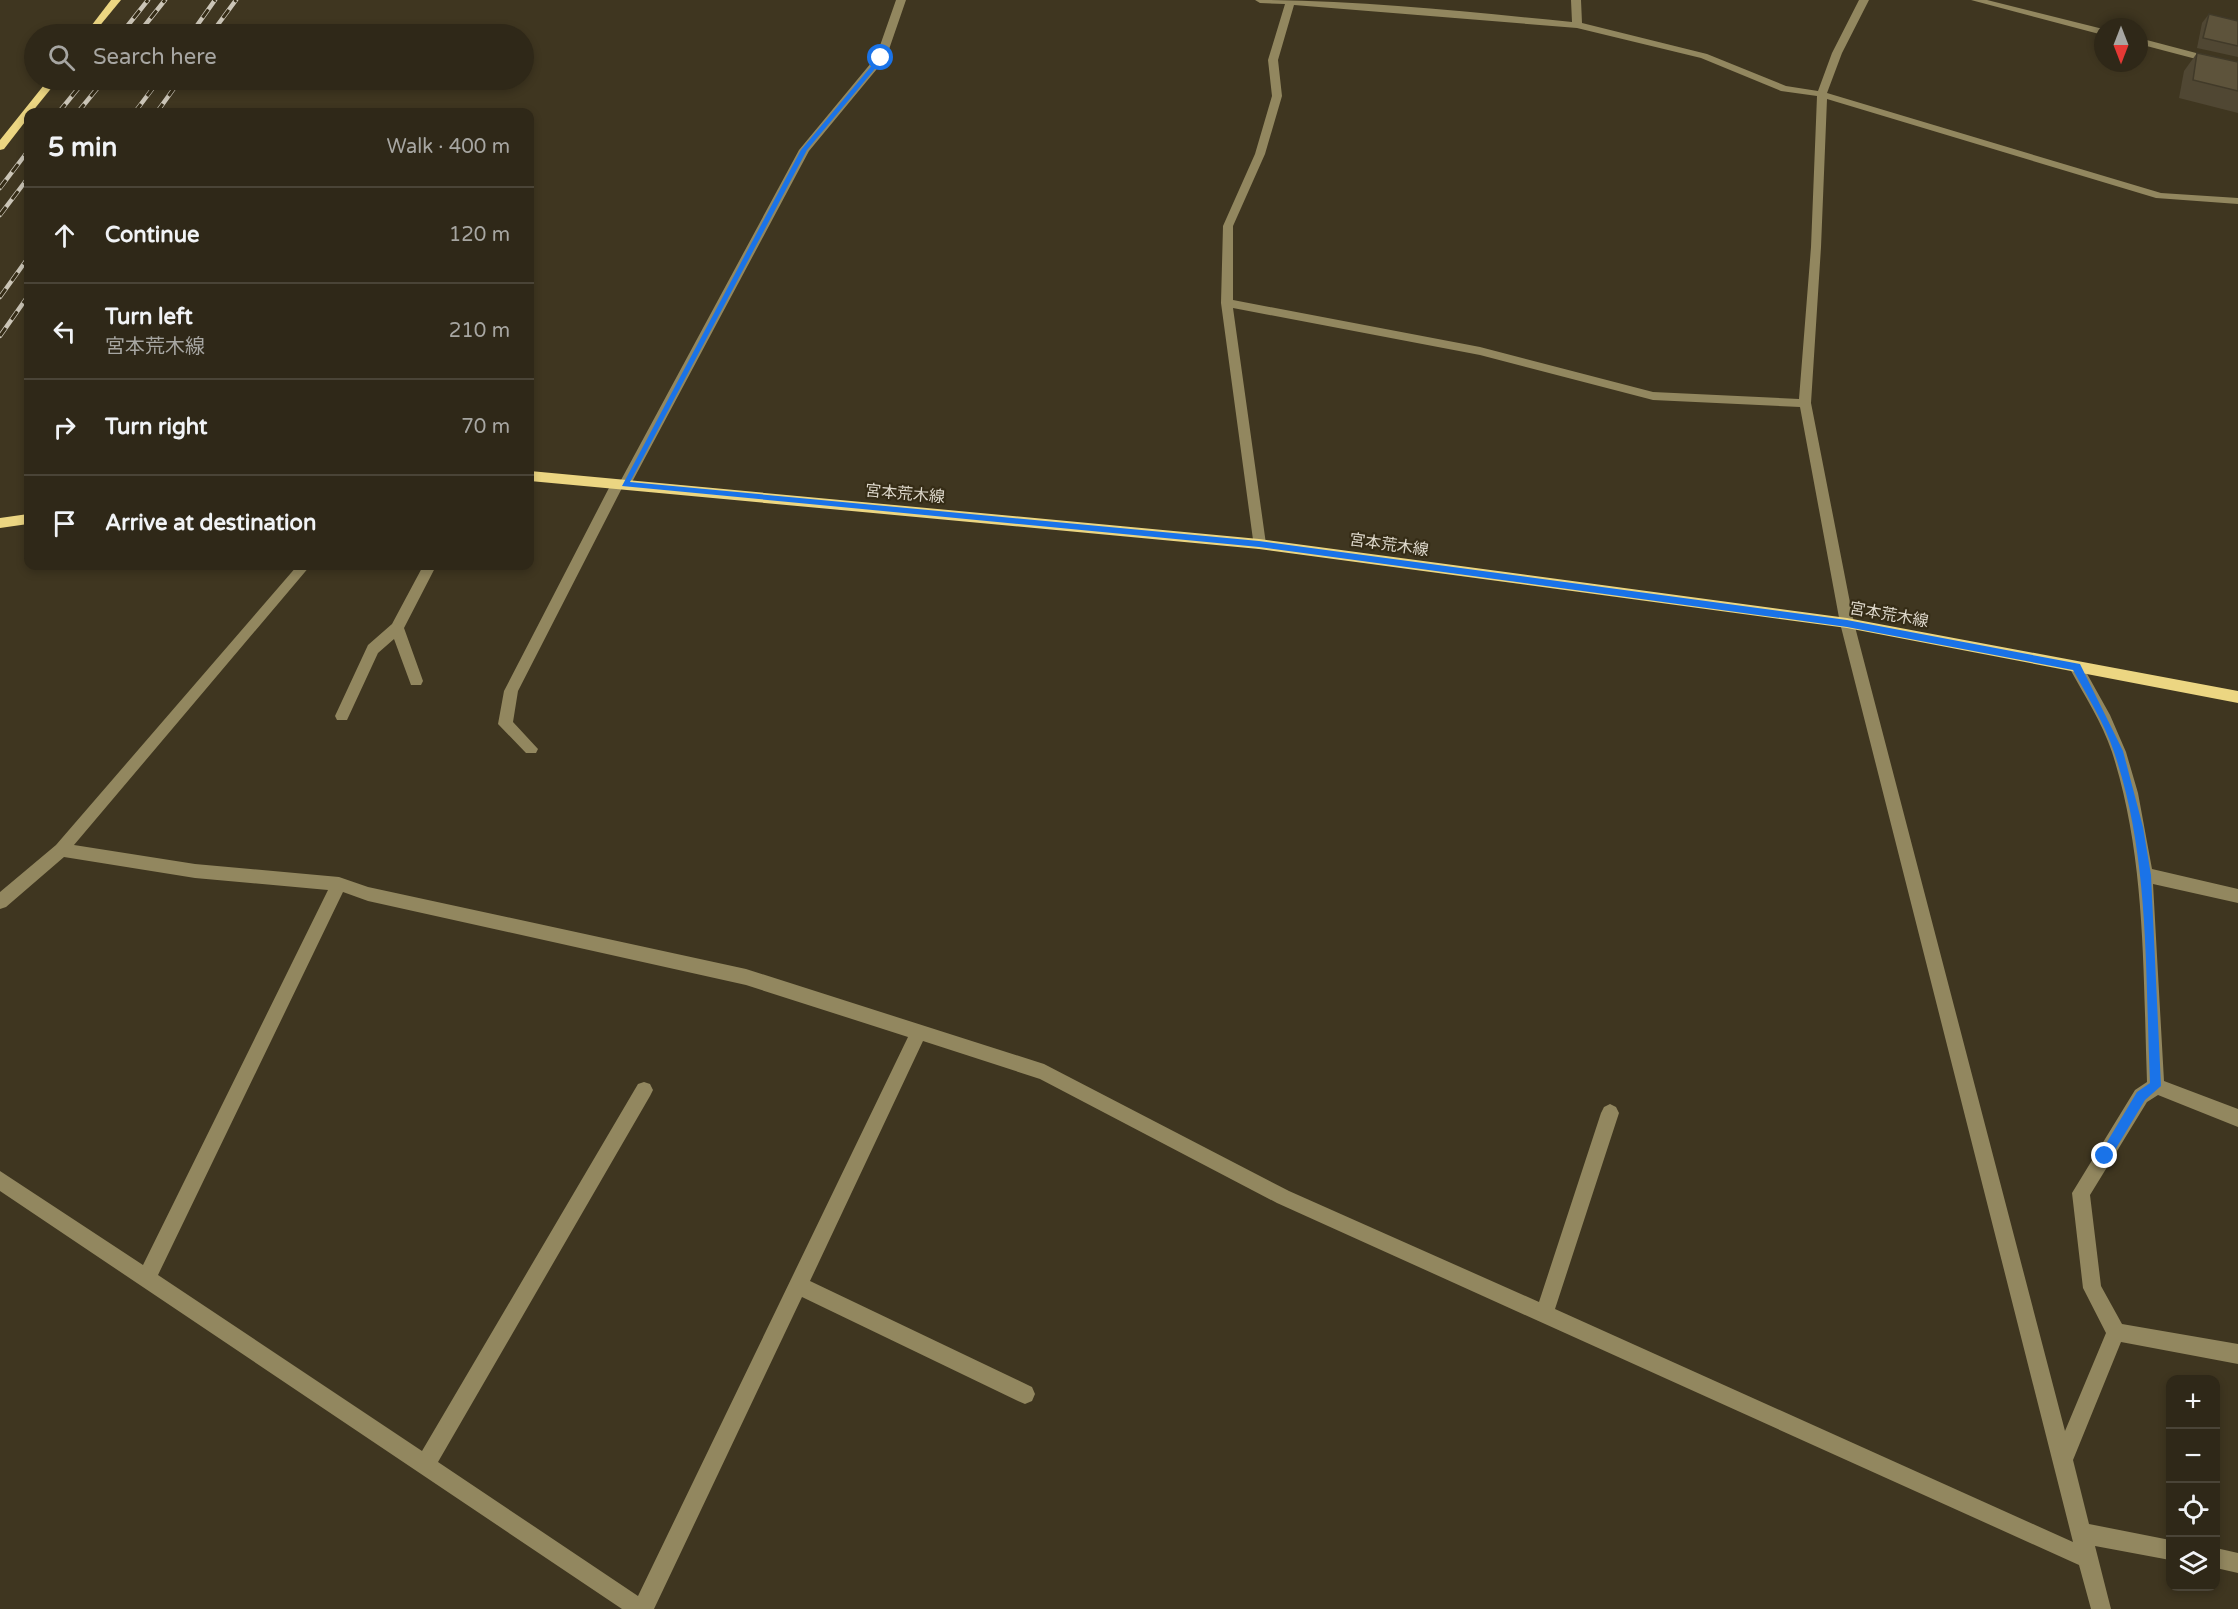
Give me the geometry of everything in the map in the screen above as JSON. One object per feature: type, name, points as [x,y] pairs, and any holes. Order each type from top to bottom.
[{"type":"main road","points":[[97,24],[116,0]]},
{"type":"main road","points":[[31,108],[45,90]]},
{"type":"main road","points":[[0,147],[24,117]]},
{"type":"main road","name":"宮本荒木線","points":[[534,477],[1259,544],[1847,623],[2238,697]]},
{"type":"main road","points":[[0,523],[24,520]]},
{"type":"street","points":[[531,749],[505,724],[511,691],[621,484],[804,150],[881,58],[901,0]]},
{"type":"street","points":[[1260,0],[1401,9],[1577,25],[1704,56],[1784,89],[1822,94],[2160,196],[2238,201]]},
{"type":"street","points":[[1576,0],[1577,25]]},
{"type":"street","points":[[1864,0],[1837,53],[1822,94],[1816,247],[1805,403],[1847,623],[2102,1609]]},
{"type":"street","points":[[1976,0],[2094,30]]},
{"type":"street","points":[[1259,544],[1227,303],[1228,226],[1260,154],[1277,96],[1273,60],[1290,3]]},
{"type":"street","points":[[2148,44],[2238,67]]},
{"type":"street","points":[[1227,303],[1480,351],[1653,396],[1805,403]]},
{"type":"street","points":[[0,902],[61,850],[301,570]]},
{"type":"street","points":[[342,716],[373,649],[396,628],[427,570]]},
{"type":"street","points":[[396,628],[416,681]]},
{"type":"street","points":[[2076,667],[2119,751],[2138,827],[2146,875],[2156,1086]]},
{"type":"street","points":[[61,850],[195,871],[339,884],[368,894],[746,977],[1044,1072],[1283,1197],[2090,1559]]},
{"type":"street","points":[[2146,875],[2238,896]]},
{"type":"street","points":[[147,1278],[339,884]]},
{"type":"street","points":[[0,1180],[642,1609],[919,1032]]},
{"type":"street","points":[[2116,1332],[2092,1288],[2081,1193],[2141,1096],[2156,1086]]},
{"type":"street","points":[[2156,1086],[2238,1118]]},
{"type":"street","points":[[424,1464],[644,1090]]},
{"type":"street","points":[[1544,1314],[1610,1113]]},
{"type":"street","points":[[798,1285],[1025,1395]]},
{"type":"street","points":[[2063,1459],[2116,1332]]},
{"type":"street","points":[[2116,1332],[2238,1354]]},
{"type":"street","points":[[2082,1533],[2166,1549]]},
{"type":"street","points":[[2220,1559],[2238,1563]]},
{"type":"building","points":[[2209,14],[2238,21],[2238,46],[2203,38]]},
{"type":"building","points":[[2197,53],[2238,62],[2238,91],[2193,80]]},
{"type":"railway","points":[[129,24],[148,0]]},
{"type":"railway","points":[[146,24],[165,0]]},
{"type":"railway","points":[[198,24],[215,0]]},
{"type":"railway","points":[[218,24],[236,0]]},
{"type":"railway","points":[[62,108],[77,90]]},
{"type":"railway","points":[[81,108],[96,90]]},
{"type":"railway","points":[[138,108],[152,90]]},
{"type":"railway","points":[[160,108],[173,90]]},
{"type":"railway","points":[[0,188],[24,156]]},
{"type":"railway","points":[[0,215],[24,183]]},
{"type":"railway","points":[[0,297],[24,264]]},
{"type":"railway","points":[[0,336],[24,302]]},
{"type":"route","points":[[881,58],[804,150],[625,484],[1259,544],[1847,623],[2076,667],[2119,751],[2138,827],[2146,875],[2156,1086],[2141,1096],[2105,1156]]}]
